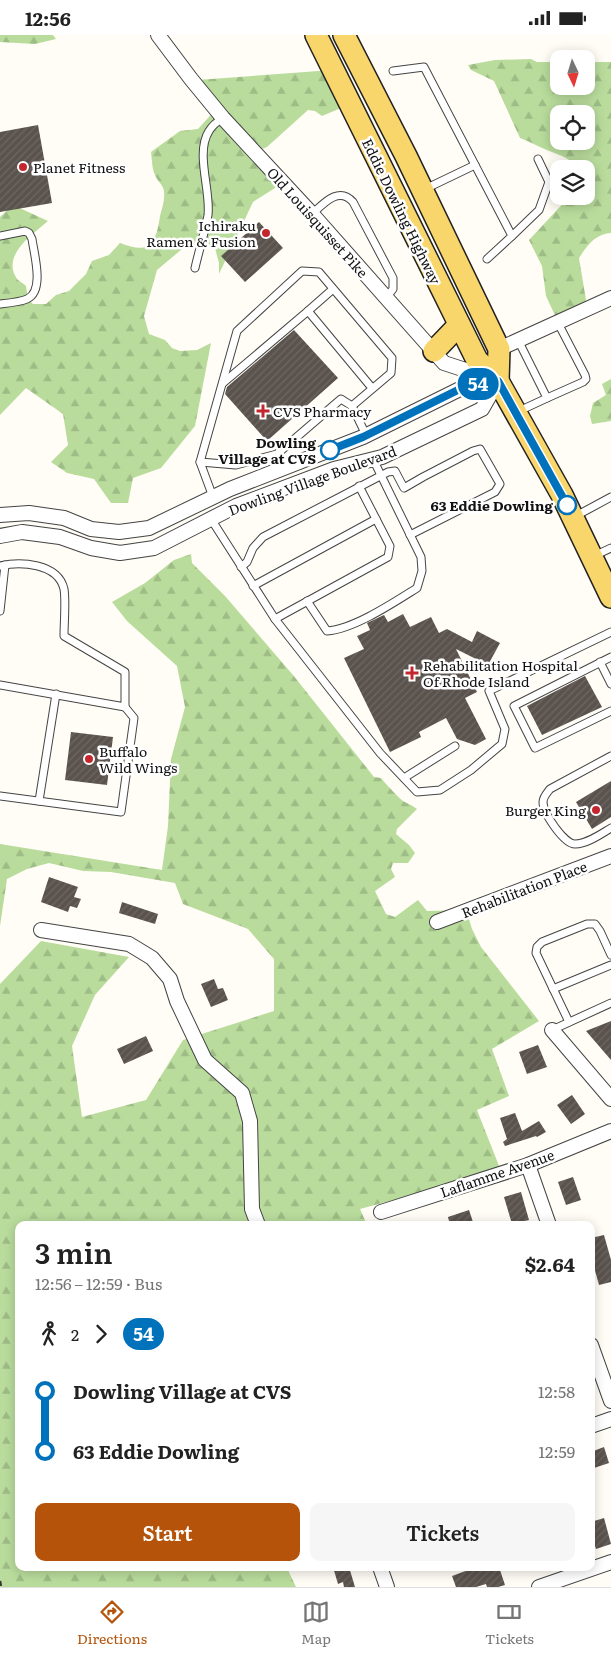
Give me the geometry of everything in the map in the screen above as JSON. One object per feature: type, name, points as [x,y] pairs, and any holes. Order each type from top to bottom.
[{"type":"main road","name":"Eddie Dowling Highway","points":[[316,35],[477,360],[498,381],[562,495],[609,590]]},
{"type":"main road","name":"Eddie Dowling Highway","points":[[344,35],[499,349],[498,381]]},
{"type":"main road","points":[[434,351],[459,325]]},
{"type":"street","name":"Old Louisquisset Pike","points":[[158,35],[223,118],[312,214],[444,363],[498,381]]},
{"type":"street","points":[[499,349],[611,299]]},
{"type":"street","name":"Dowling Village Boulevard","points":[[0,515],[38,514],[64,518],[91,529],[119,533],[149,528],[230,489],[366,435],[466,386],[498,381]]},
{"type":"street","name":"Dowling Village Boulevard","points":[[0,536],[22,532],[60,537],[91,548],[120,553],[154,548],[236,506],[334,469],[382,457],[482,409],[498,381]]},
{"type":"street","name":"Rehabilitation Place","points":[[437,923],[611,856]]},
{"type":"street","points":[[41,930],[129,945],[152,958],[170,979],[177,1001],[205,1060],[242,1093],[250,1121],[252,1209],[256,1221]]},
{"type":"street","points":[[552,1030],[611,1099]]},
{"type":"street","name":"Laflamme Avenue","points":[[381,1212],[528,1165],[611,1131]]},
{"type":"street","points":[[528,1165],[548,1221]]},
{"type":"street","points":[[595,1356],[611,1401]]},
{"type":"street","points":[[595,1425],[611,1419]]},
{"type":"street","points":[[595,1568],[611,1562]]},
{"type":"street","points":[[381,1571],[387,1587]]},
{"type":"street","points":[[539,1587],[585,1571]]},
{"type":"lane","points":[[393,71],[424,67],[512,236]]},
{"type":"lane","points":[[195,267],[208,215],[209,198],[204,167],[204,143],[209,131],[223,118]]},
{"type":"lane","points":[[487,259],[539,210],[550,182],[538,159]]},
{"type":"lane","points":[[422,190],[475,165]]},
{"type":"lane","points":[[312,214],[327,200],[336,195],[346,197],[353,202],[393,278],[393,289],[386,298]]},
{"type":"lane","points":[[0,236],[25,231],[29,233],[32,239],[38,281],[37,287],[26,300],[0,304]]},
{"type":"lane","points":[[212,497],[200,462],[237,331],[302,271],[318,272],[392,358],[391,373],[352,406]]},
{"type":"lane","points":[[222,384],[333,289]]},
{"type":"lane","points":[[308,311],[372,389]]},
{"type":"lane","points":[[516,413],[586,379],[558,323]]},
{"type":"lane","points":[[518,340],[547,398]]},
{"type":"lane","points":[[200,462],[236,465],[277,454],[342,399],[352,406],[366,435]]},
{"type":"lane","points":[[241,567],[247,562],[253,548],[263,537],[388,471],[395,471],[404,488],[480,449],[500,483],[495,492],[410,535]]},
{"type":"lane","points":[[307,601],[326,631],[340,630],[417,588],[422,571],[421,557],[373,459]]},
{"type":"lane","points":[[275,619],[388,557],[390,546],[359,486]]},
{"type":"lane","points":[[573,517],[611,497]]},
{"type":"lane","points":[[211,519],[275,619],[380,753],[417,792],[440,790],[471,770],[502,744],[506,729],[489,691],[611,632]]},
{"type":"lane","points":[[253,586],[376,519]]},
{"type":"lane","points":[[592,557],[611,548]]},
{"type":"lane","points":[[0,611],[3,566],[22,563],[43,568],[56,575],[64,589],[64,636],[124,672],[125,707],[134,718],[122,812],[0,796]]},
{"type":"lane","points":[[611,657],[514,706],[535,748],[611,711]]},
{"type":"lane","points":[[600,662],[611,684]]},
{"type":"lane","points":[[0,685],[125,707]]},
{"type":"lane","points":[[39,801],[56,695]]},
{"type":"lane","points":[[404,778],[455,745]]},
{"type":"lane","points":[[611,756],[550,789],[545,795],[543,802],[545,810],[563,839],[569,843],[585,842],[611,828]]},
{"type":"lane","points":[[570,1022],[536,953],[537,947],[542,942],[587,924],[595,924],[611,955]]},
{"type":"lane","points":[[553,989],[611,965]]},
{"type":"lane","points":[[552,1030],[611,1003]]},
{"type":"path","points":[[0,1581],[0,1587]]},
{"type":"green space","points":[[0,35],[53,35],[56,39],[35,44],[0,42]]},
{"type":"green space","points":[[531,59],[537,62],[550,62],[550,95],[595,95],[595,62],[611,62],[611,233],[596,238],[588,245],[579,258],[586,300],[581,313],[558,322],[546,296],[542,266],[529,240],[562,205],[595,205],[595,160],[569,160],[520,138],[494,81],[471,70],[468,65],[495,60]]},
{"type":"green space","points":[[332,70],[348,105],[322,116],[315,111],[308,110],[267,147],[260,150],[283,183],[253,202],[219,274],[219,263],[215,248],[206,243],[188,244],[157,270],[144,316],[149,334],[165,340],[172,348],[180,351],[197,350],[211,343],[195,426],[161,468],[133,478],[128,503],[111,503],[94,479],[67,473],[51,462],[68,445],[63,414],[26,388],[0,415],[0,217],[13,205],[48,221],[21,246],[13,262],[13,270],[17,279],[26,286],[28,299],[33,304],[46,304],[56,295],[69,291],[86,274],[92,261],[109,255],[120,243],[138,248],[150,245],[156,234],[164,195],[163,187],[154,173],[151,152],[180,131],[198,129],[218,107],[197,80]]},
{"type":"green space","points":[[611,379],[611,421],[592,424],[590,416],[593,403],[606,395],[602,384]]},
{"type":"green space","points":[[191,554],[192,563],[225,596],[293,675],[374,777],[381,778],[402,800],[417,809],[397,829],[396,834],[415,853],[408,863],[393,863],[391,869],[395,877],[375,891],[386,914],[395,917],[418,900],[427,911],[466,910],[472,929],[481,947],[539,1021],[492,1049],[509,1096],[477,1110],[501,1171],[360,1209],[365,1221],[15,1221],[15,1571],[288,1571],[296,1587],[0,1587],[0,984],[41,941],[129,957],[95,995],[72,1046],[82,1117],[146,1100],[183,1040],[274,1011],[274,959],[248,929],[183,904],[175,883],[111,872],[83,871],[49,863],[27,869],[7,879],[0,926],[0,844],[162,870],[168,826],[171,759],[185,707],[177,666],[127,621],[112,602],[145,583],[174,560]]},
{"type":"building","name":"Planet Fitness","points":[[38,125],[52,203],[0,212],[0,132]]},
{"type":"building","points":[[259,222],[283,248],[245,282],[221,256]]},
{"type":"building","name":"CVS Pharmacy","points":[[294,330],[338,378],[267,441],[225,394],[227,387]]},
{"type":"building","points":[[403,614],[410,627],[431,617],[439,633],[447,629],[472,642],[477,631],[500,643],[488,665],[456,649],[477,692],[465,698],[486,739],[475,745],[457,739],[446,718],[419,732],[421,737],[390,752],[344,658],[364,649],[357,636],[370,630],[367,623],[384,615],[388,622]]},
{"type":"building","points":[[585,676],[602,707],[542,735],[527,706]]},
{"type":"building","name":"Buffalo Wild Wings","points":[[71,732],[113,737],[107,785],[65,780]]},
{"type":"building","name":"Burger King","points":[[611,781],[611,817],[592,829],[576,802]]},
{"type":"building","points":[[49,877],[78,887],[74,897],[81,899],[77,908],[70,906],[68,912],[41,902]]},
{"type":"building","points":[[122,902],[158,914],[155,924],[119,913]]},
{"type":"building","points":[[214,979],[218,989],[223,988],[228,1000],[211,1007],[201,984]]},
{"type":"building","points":[[611,1021],[611,1060],[586,1031]]},
{"type":"building","points":[[146,1036],[153,1051],[124,1064],[117,1049]]},
{"type":"building","points":[[538,1045],[547,1067],[527,1074],[519,1052]]},
{"type":"building","points":[[572,1095],[585,1114],[571,1124],[557,1105]]},
{"type":"building","points":[[515,1113],[522,1131],[539,1121],[546,1132],[537,1137],[505,1146],[503,1142],[507,1139],[500,1118]]},
{"type":"building","points":[[573,1177],[581,1200],[566,1205],[558,1182]]},
{"type":"building","points":[[521,1192],[529,1220],[511,1221],[504,1197]]},
{"type":"building","points":[[469,1210],[473,1221],[449,1221],[448,1217]]},
{"type":"building","points":[[604,1235],[611,1260],[611,1282],[599,1285],[595,1270],[595,1237]]},
{"type":"building","points":[[604,1447],[609,1463],[595,1468],[595,1450]]},
{"type":"building","points":[[604,1518],[611,1544],[596,1549],[595,1546],[595,1521]]},
{"type":"building","points":[[334,1571],[350,1571],[355,1587],[344,1587],[343,1582],[338,1584]]},
{"type":"building","points":[[466,1571],[500,1571],[505,1585],[487,1587],[486,1584],[476,1587],[456,1587],[452,1576]]},
{"type":"bus line","name":"54","points":[[330,450],[363,437],[466,386],[498,381],[567,505]]},
{"type":"place","name":"Planet Fitness","points":[[23,167]]},
{"type":"place","name":"Ichiraku Ramen & Fusion","points":[[266,233]]},
{"type":"place","name":"CVS Pharmacy","points":[[263,411]]},
{"type":"place","name":"Dowling Village at CVS","points":[[330,450]]},
{"type":"place","name":"63 Eddie Dowling","points":[[567,505]]},
{"type":"place","name":"Rehabilitation Hospital Of Rhode Island","points":[[412,673]]},
{"type":"place","name":"Buffalo Wild Wings","points":[[89,759]]},
{"type":"place","name":"Burger King","points":[[596,810]]}]
